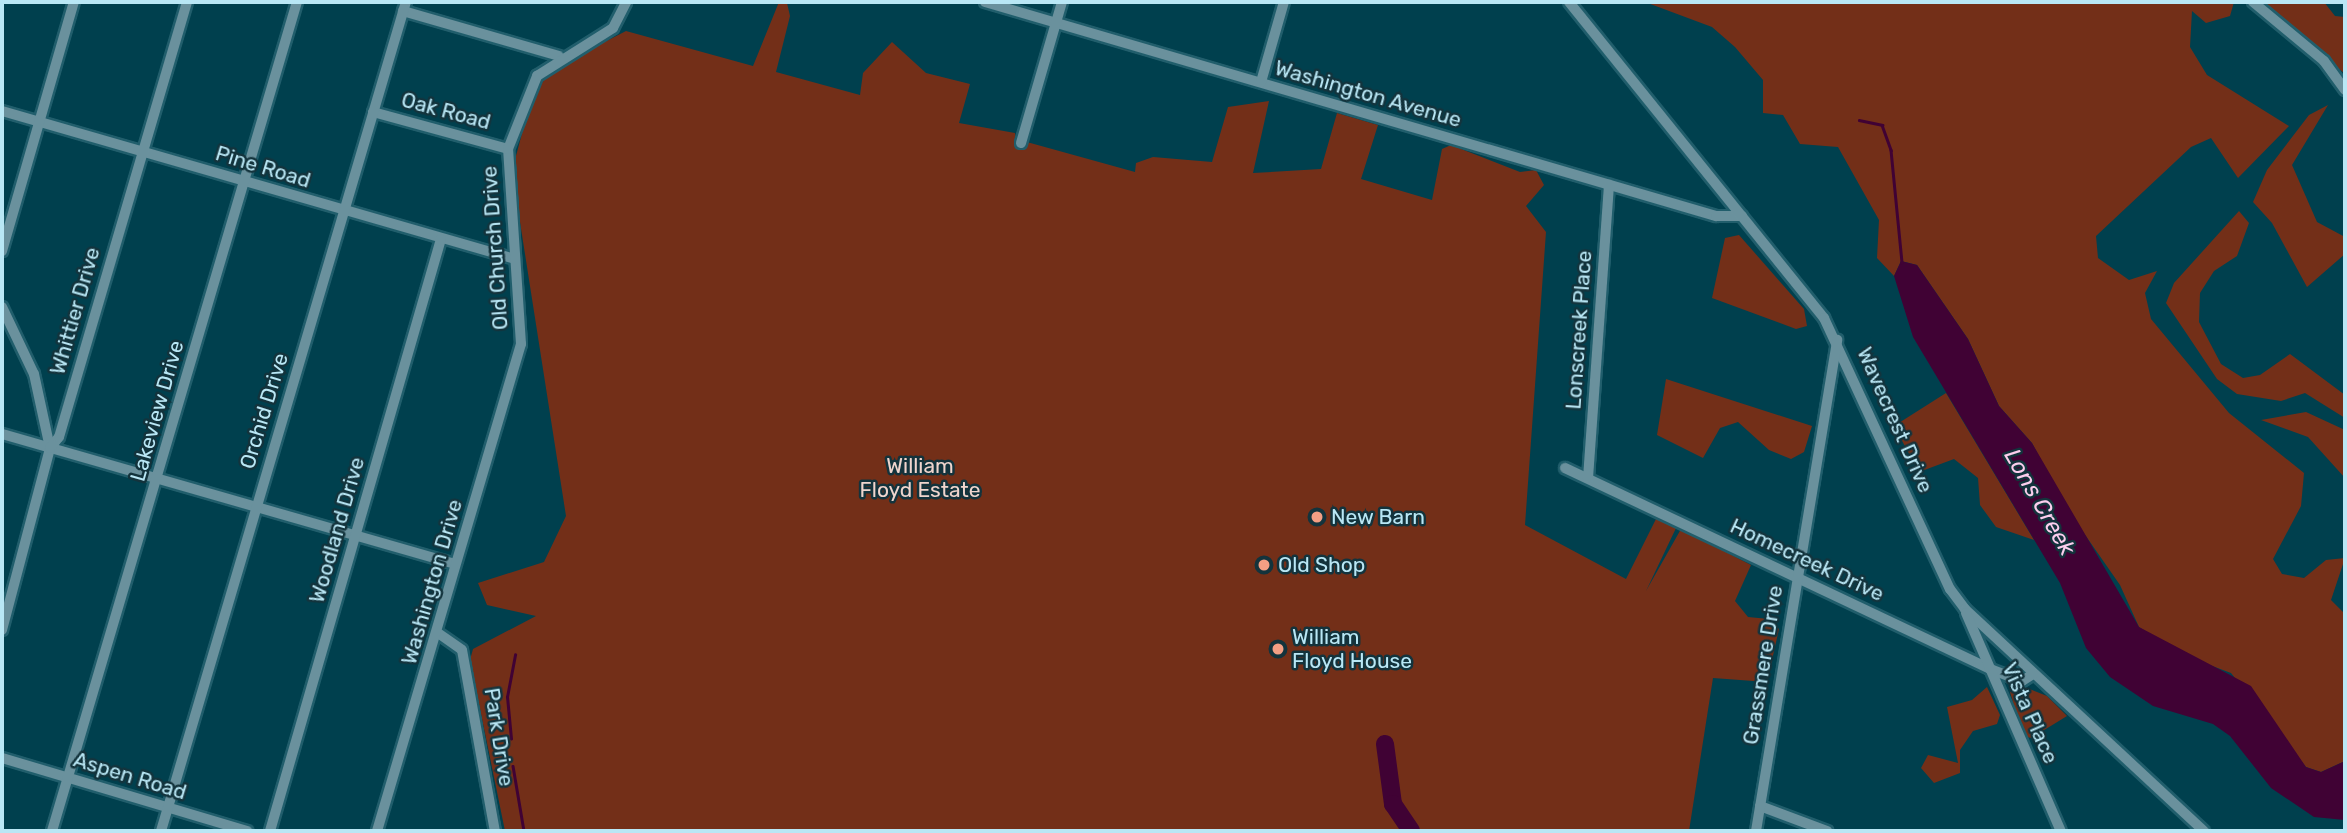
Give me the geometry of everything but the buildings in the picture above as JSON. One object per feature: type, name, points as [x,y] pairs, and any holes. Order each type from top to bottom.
[{"type":"street","points":[[2,251],[74,2]]},
{"type":"street","name":"Whittier Drive","points":[[2,629],[50,447],[59,437],[187,2]]},
{"type":"street","name":"Lakeview Drive","points":[[52,831],[297,2]]},
{"type":"street","points":[[508,149],[526,91],[559,56],[613,28],[626,2]]},
{"type":"street","name":"Washington Avenue","points":[[985,2],[1716,216],[1742,216]]},
{"type":"street","points":[[1021,143],[1062,2]]},
{"type":"street","points":[[1261,82],[1284,2]]},
{"type":"street","name":"Wavecrest Drive","points":[[1569,2],[1742,216],[1837,339],[1950,589],[1965,609],[2204,831]]},
{"type":"street","points":[[2253,2],[2323,61],[2345,90]]},
{"type":"street","points":[[404,7],[559,56]]},
{"type":"street","name":"Orchid Drive","points":[[161,831],[404,7]]},
{"type":"street","name":"Pine Road","points":[[2,111],[343,212],[515,259]]},
{"type":"street","name":"Oak Road","points":[[373,112],[508,149]]},
{"type":"street","name":"Old Church Drive","points":[[508,149],[521,344]]},
{"type":"street","name":"Lonscreek Place","points":[[1588,478],[1609,185]]},
{"type":"street","name":"Woodland Drive","points":[[270,831],[441,239]]},
{"type":"street","points":[[2,307],[34,374],[50,447]]},
{"type":"street","name":"Grassmere Drive","points":[[1756,831],[1837,339]]},
{"type":"street","name":"Washington Drive","points":[[377,831],[438,633],[455,564],[521,344]]},
{"type":"street","points":[[2,434],[254,510],[455,564]]},
{"type":"street","name":"Homecreek Drive","points":[[1565,468],[1990,669],[2022,681],[2033,674]]},
{"type":"street","name":"Vista Place","points":[[1965,609],[2061,831]]},
{"type":"street","name":"Park Drive","points":[[438,633],[462,650],[495,831]]},
{"type":"street","name":"Aspen Road","points":[[2,758],[247,831]]},
{"type":"street","points":[[1760,806],[1827,831]]},
{"type":"green space","name":"William Floyd Estate","points":[[779,2],[787,3],[790,16],[776,72],[860,95],[863,73],[892,42],[926,73],[970,84],[959,123],[1015,133],[1016,139],[1135,172],[1136,163],[1153,157],[1212,162],[1228,107],[1269,101],[1253,173],[1321,169],[1337,113],[1378,125],[1361,179],[1432,200],[1442,149],[1451,145],[1520,172],[1536,170],[1544,185],[1526,206],[1546,232],[1525,525],[1626,579],[1657,517],[1677,526],[1646,591],[1681,529],[1751,565],[1735,601],[1748,617],[1769,619],[1779,629],[1767,682],[1713,678],[1689,831],[505,831],[470,660],[473,649],[536,616],[487,605],[478,583],[544,562],[566,516],[512,171],[530,103],[550,70],[626,31],[753,66]]},
{"type":"green space","points":[[1645,2],[2234,2],[2230,16],[2206,23],[2192,11],[2190,47],[2207,75],[2289,126],[2238,178],[2211,138],[2191,147],[2096,236],[2098,258],[2129,280],[2157,271],[2145,293],[2151,319],[2229,413],[2304,473],[2301,506],[2273,559],[2282,574],[2304,578],[2326,560],[2345,558],[2331,600],[2345,614],[2345,761],[2321,772],[2306,767],[2231,673],[2180,654],[2139,627],[2120,585],[2067,509],[2032,443],[1999,406],[1968,339],[1917,265],[1901,261],[1894,276],[1877,258],[1879,220],[1838,147],[1800,144],[1783,115],[1763,113],[1763,80],[1735,47],[1712,27]]},
{"type":"green space","points":[[2261,2],[2324,2],[2335,16],[2345,17],[2345,74]]},
{"type":"green space","points":[[2328,105],[2292,165],[2317,222],[2345,237],[2345,254],[2307,287],[2272,223],[2253,202],[2267,170],[2309,115]]},
{"type":"green space","points":[[2239,211],[2249,223],[2237,256],[2214,271],[2200,293],[2199,322],[2221,364],[2243,378],[2260,375],[2290,354],[2345,395],[2345,418],[2305,393],[2281,401],[2237,394],[2217,379],[2166,303],[2174,283]]},
{"type":"green space","points":[[1739,235],[1804,309],[1807,326],[1796,329],[1712,298],[1725,238]]},
{"type":"green space","points":[[1666,379],[1812,426],[1804,452],[1791,459],[1769,450],[1738,422],[1720,428],[1703,458],[1657,435]]},
{"type":"green space","points":[[1946,393],[2034,540],[1996,527],[1980,505],[1978,478],[1954,459],[1919,472],[1894,426]]},
{"type":"green space","points":[[2306,412],[2345,430],[2345,478],[2308,437],[2261,420]]},
{"type":"green space","points":[[1987,687],[2000,715],[1997,724],[1973,731],[1960,750],[1960,773],[1934,783],[1921,768],[1928,755],[1958,763],[1947,707],[1972,700]]},
{"type":"green space","points":[[2027,688],[2047,696],[2067,716],[2031,738],[2023,736],[2010,692]]},
{"type":"water","points":[[1901,261],[1917,265],[1968,339],[1999,406],[2032,443],[2139,627],[2251,686],[2306,767],[2321,772],[2345,761],[2345,820],[2314,817],[2271,788],[2230,736],[2213,724],[2153,706],[2110,677],[2086,648],[2060,583],[1913,337],[1894,276]]},
{"type":"waterway","name":"Lons Creek","points":[[1859,120],[1882,125],[1891,150],[1902,262]]},
{"type":"waterway","points":[[511,739],[507,697],[515,655]]},
{"type":"waterway","points":[[1385,744],[1393,804],[1411,831]]},
{"type":"waterway","points":[[513,766],[524,831]]},
{"type":"place","name":"New Barn","points":[[1317,517]]},
{"type":"place","name":"Old Shop","points":[[1264,565]]},
{"type":"place","name":"William Floyd House","points":[[1278,649]]}]
